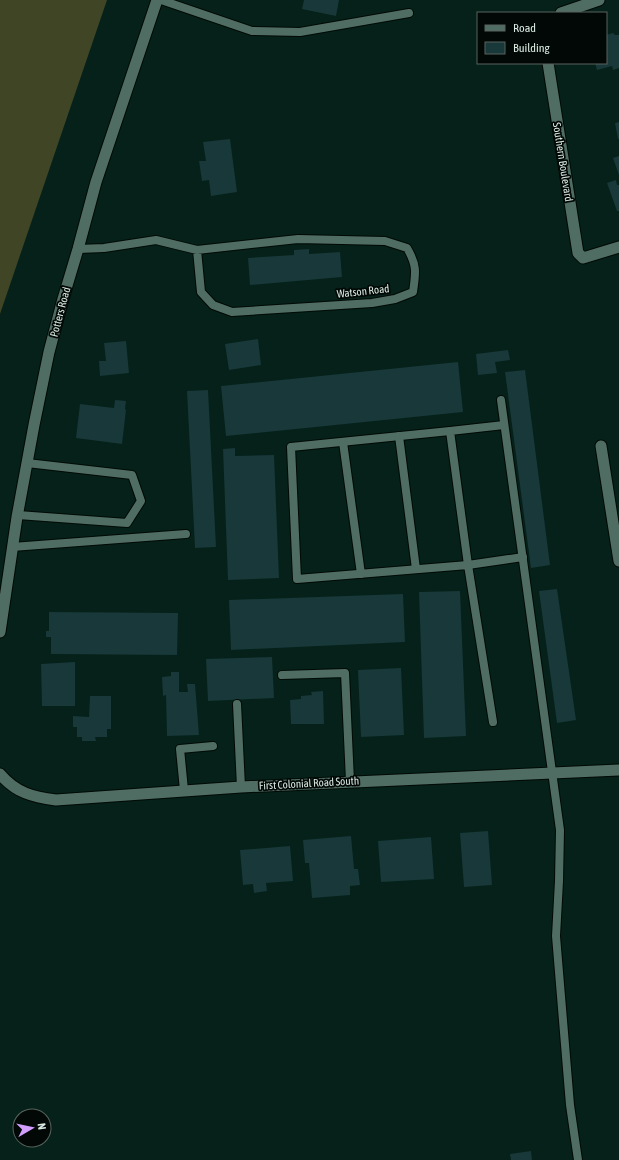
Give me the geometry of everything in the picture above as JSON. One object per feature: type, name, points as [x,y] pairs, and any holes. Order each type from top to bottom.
[{"type":"street","name":"Potters Road","points":[[0,632],[12,547],[27,463],[63,298],[96,182],[157,0]]},
{"type":"street","points":[[564,12],[599,0]]},
{"type":"street","name":"Southern Boulevard","points":[[548,64],[578,253],[583,258],[619,247]]},
{"type":"street","points":[[601,446],[619,561]]},
{"type":"street","name":"First Colonial Road South","points":[[3,777],[14,788],[24,793],[36,798],[56,800],[184,790],[350,781],[618,770]]},
{"type":"lane","points":[[160,0],[252,31],[300,32],[409,13]]},
{"type":"lane","name":"Watson Road","points":[[78,249],[104,248],[156,240],[197,250],[298,239],[385,241],[407,248],[415,261],[413,292],[395,299],[372,303],[232,312],[213,305],[201,292],[197,250]]},
{"type":"lane","points":[[501,400],[560,830],[560,881],[556,936],[570,1105],[578,1160]]},
{"type":"lane","points":[[504,425],[291,447],[297,579],[468,565],[522,557]]},
{"type":"lane","points":[[450,431],[468,565],[493,722]]},
{"type":"lane","points":[[399,436],[416,569]]},
{"type":"lane","points":[[343,442],[362,574]]},
{"type":"lane","points":[[18,515],[127,523],[141,501],[132,475],[27,463]]},
{"type":"lane","points":[[12,547],[186,534]]},
{"type":"lane","points":[[282,675],[345,672],[350,781]]},
{"type":"lane","points":[[237,704],[241,787]]},
{"type":"lane","points":[[184,790],[180,749],[213,746]]},
{"type":"green space","points":[[0,0],[107,0],[0,314]]},
{"type":"building","points":[[304,0],[339,0],[336,16],[302,9]]},
{"type":"building","points":[[613,33],[615,35],[619,35],[619,68],[613,70],[612,66],[597,70],[595,64],[607,64],[607,35]]},
{"type":"building","points":[[619,122],[619,139],[618,139],[615,123]]},
{"type":"building","points":[[230,139],[237,192],[211,196],[209,180],[202,181],[199,161],[206,161],[203,142]]},
{"type":"building","points":[[619,156],[619,175],[613,158]]},
{"type":"building","points":[[616,180],[617,185],[619,185],[619,211],[617,211],[607,183]]},
{"type":"building","points":[[309,249],[309,254],[340,252],[342,277],[250,285],[248,258],[294,255],[294,250]]},
{"type":"building","points":[[258,339],[261,365],[229,370],[225,344]]},
{"type":"building","points":[[126,341],[129,373],[100,376],[99,361],[106,361],[104,343]]},
{"type":"building","points":[[508,350],[510,360],[495,362],[497,373],[478,375],[476,354]]},
{"type":"building","points":[[458,362],[463,412],[226,436],[221,386]]},
{"type":"building","points":[[525,370],[550,565],[531,568],[505,372]]},
{"type":"building","points":[[208,390],[216,547],[195,548],[187,391]]},
{"type":"building","points":[[115,400],[126,401],[122,444],[76,438],[80,404],[114,408]]},
{"type":"building","points":[[235,448],[235,456],[274,455],[279,578],[228,580],[223,449]]},
{"type":"building","points":[[557,589],[576,720],[557,723],[539,591]]},
{"type":"building","points":[[460,591],[466,736],[424,738],[419,592]]},
{"type":"building","points":[[403,594],[405,642],[231,650],[229,600]]},
{"type":"building","points":[[49,612],[178,613],[177,655],[51,654],[51,637],[46,637],[46,631],[49,631]]},
{"type":"building","points":[[272,657],[274,698],[208,701],[206,659]]},
{"type":"building","points":[[75,662],[75,706],[42,706],[41,664]]},
{"type":"building","points":[[401,668],[404,735],[361,737],[358,670]]},
{"type":"building","points":[[171,672],[179,672],[179,692],[188,692],[187,684],[195,684],[199,735],[167,736],[166,695],[163,696],[162,677],[171,676]]},
{"type":"building","points":[[323,691],[324,724],[291,724],[290,700],[301,699],[301,696],[312,695],[311,692]]},
{"type":"building","points":[[90,696],[111,696],[111,729],[107,729],[107,737],[95,737],[96,741],[82,741],[82,737],[77,737],[77,727],[73,727],[73,716],[89,717]]},
{"type":"building","points":[[488,831],[492,885],[464,887],[460,833]]},
{"type":"building","points":[[351,836],[354,869],[358,869],[360,885],[350,886],[350,895],[312,898],[309,863],[305,863],[303,840]]},
{"type":"building","points":[[431,837],[434,879],[381,882],[378,841]]},
{"type":"building","points":[[290,846],[293,881],[266,883],[267,891],[254,893],[253,884],[243,885],[240,850]]},
{"type":"building","points":[[531,1151],[532,1160],[511,1160],[510,1154]]}]
